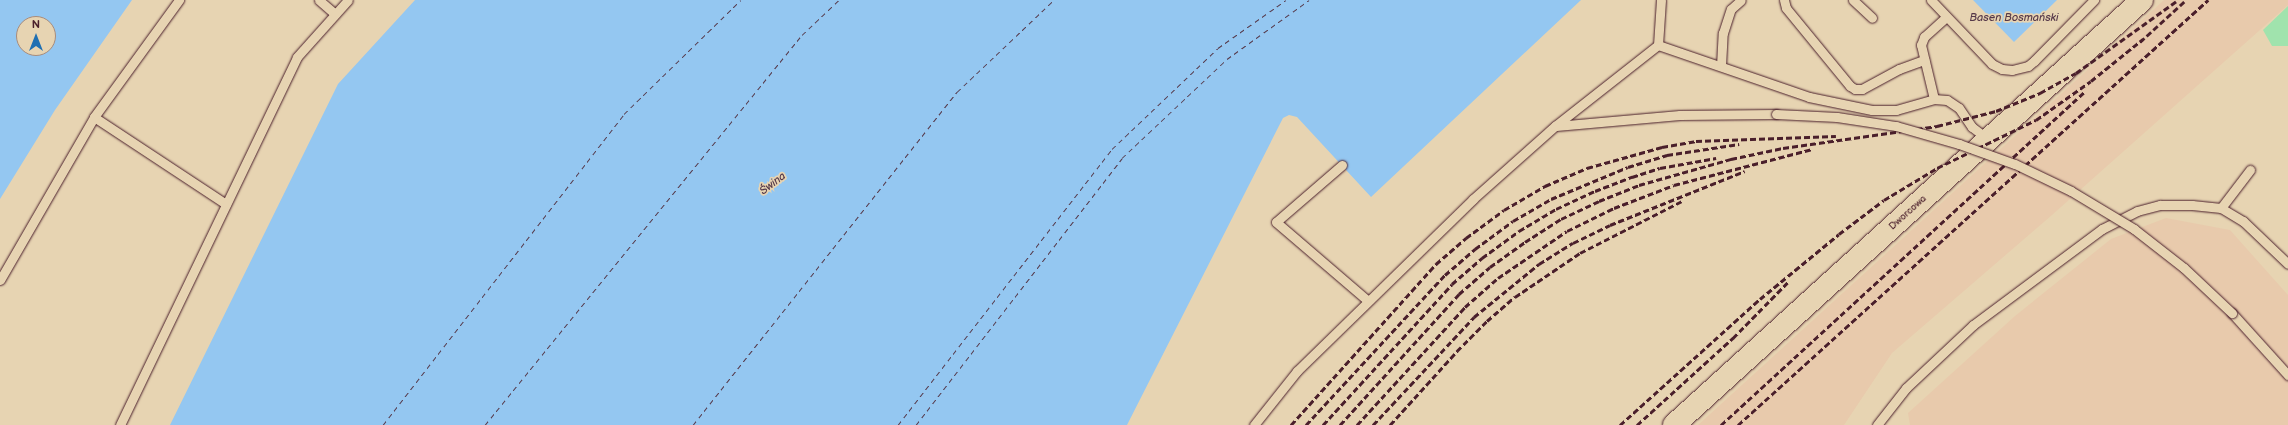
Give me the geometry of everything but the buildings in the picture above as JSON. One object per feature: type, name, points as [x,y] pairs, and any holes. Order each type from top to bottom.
[{"type":"street","name":"Dworcowa","points":[[1674,425],[1990,140],[2142,0]]},
{"type":"lane","points":[[0,280],[94,117],[179,0]]},
{"type":"lane","points":[[319,0],[335,14]]},
{"type":"lane","points":[[120,425],[297,57],[348,0]]},
{"type":"lane","points":[[1254,425],[1297,371],[1473,199],[1555,126],[1658,45],[1661,0]]},
{"type":"lane","points":[[1721,66],[1723,33],[1731,9],[1741,0]]},
{"type":"lane","points":[[1784,0],[1786,8],[1850,86],[1855,89],[1862,89],[1899,69],[1924,60]]},
{"type":"lane","points":[[1853,0],[1872,18]]},
{"type":"lane","points":[[1931,0],[1992,64],[2002,69],[2012,70],[2028,66],[2034,61],[2094,0]]},
{"type":"lane","points":[[1934,99],[1920,45],[1924,37],[1946,17]]},
{"type":"lane","points":[[1658,45],[1809,96],[1872,110],[1896,110],[1934,99],[1947,100],[1959,108],[1972,127],[1990,140]]},
{"type":"lane","points":[[1555,126],[1680,115],[1776,114],[1837,117],[1896,126],[1959,144],[2015,164],[2071,191],[2134,230],[2184,268],[2232,313],[2288,375]]},
{"type":"lane","points":[[94,117],[226,204]]},
{"type":"lane","points":[[1342,165],[1276,222],[1368,300]]},
{"type":"lane","points":[[2221,208],[2250,170]]},
{"type":"lane","points":[[1877,425],[1906,388],[1973,325],[2102,229],[2137,211],[2160,206],[2192,205],[2221,208],[2242,221],[2288,264]]},
{"type":"shaded area","points":[[2164,0],[2288,0],[2288,5],[2052,215],[1892,353],[1844,425],[1698,425]]},
{"type":"shaded area","points":[[2166,218],[2230,230],[2288,295],[2288,425],[1910,425],[1908,413],[2015,316],[2111,239]]},
{"type":"green space","points":[[2288,6],[2288,46],[2272,46],[2263,30]]},
{"type":"water","points":[[0,0],[132,0],[55,110],[0,199]]},
{"type":"water","name":"Świna","points":[[415,0],[1581,0],[1371,197],[1297,117],[1289,115],[1283,118],[1127,425],[170,425],[338,84]]},
{"type":"water","name":"Basen Bosmański","points":[[1973,0],[2057,0],[2014,42]]},
{"type":"ferry route","points":[[383,425],[624,114],[741,0]]},
{"type":"ferry route","points":[[485,425],[802,35],[839,0]]},
{"type":"ferry route","points":[[693,425],[957,92],[1054,0]]},
{"type":"ferry route","points":[[898,425],[1112,149],[1218,48],[1286,0]]},
{"type":"ferry route","points":[[916,425],[1122,158],[1227,59],[1309,0]]},
{"type":"railway","points":[[1340,425],[1459,294],[1490,267],[1561,219],[1599,201],[1639,185],[1731,159],[1783,148],[1937,126],[1996,111],[2040,93],[2076,73],[2178,0]]},
{"type":"railway","points":[[2140,42],[2186,0]]},
{"type":"railway","points":[[1738,425],[2208,0]]},
{"type":"railway","points":[[1620,425],[1760,299],[1839,234],[1884,200],[1937,168],[2036,120],[2091,81],[2143,39]]},
{"type":"railway","points":[[1721,425],[2084,92]]},
{"type":"railway","points":[[1291,425],[1436,264],[1466,238],[1504,210],[1545,186],[1587,168],[1662,147],[1696,141],[1836,136]]},
{"type":"railway","points":[[1306,425],[1445,275],[1475,249],[1513,221],[1551,199],[1628,167],[1667,155],[1739,144]]},
{"type":"railway","points":[[1357,425],[1465,307],[1498,278],[1567,231],[1614,208],[1674,185],[1812,149]]},
{"type":"railway","points":[[1323,425],[1452,284],[1482,258],[1519,231],[1556,209],[1595,191],[1632,177],[1660,168],[1716,158]]},
{"type":"railway","points":[[1373,425],[1474,317],[1539,264],[1573,243],[1610,225],[1745,171]]},
{"type":"railway","points":[[1390,425],[1457,351],[1487,321],[1515,297],[1580,253],[1682,201]]},
{"type":"railway","points":[[1637,425],[1733,338],[1788,282]]}]
